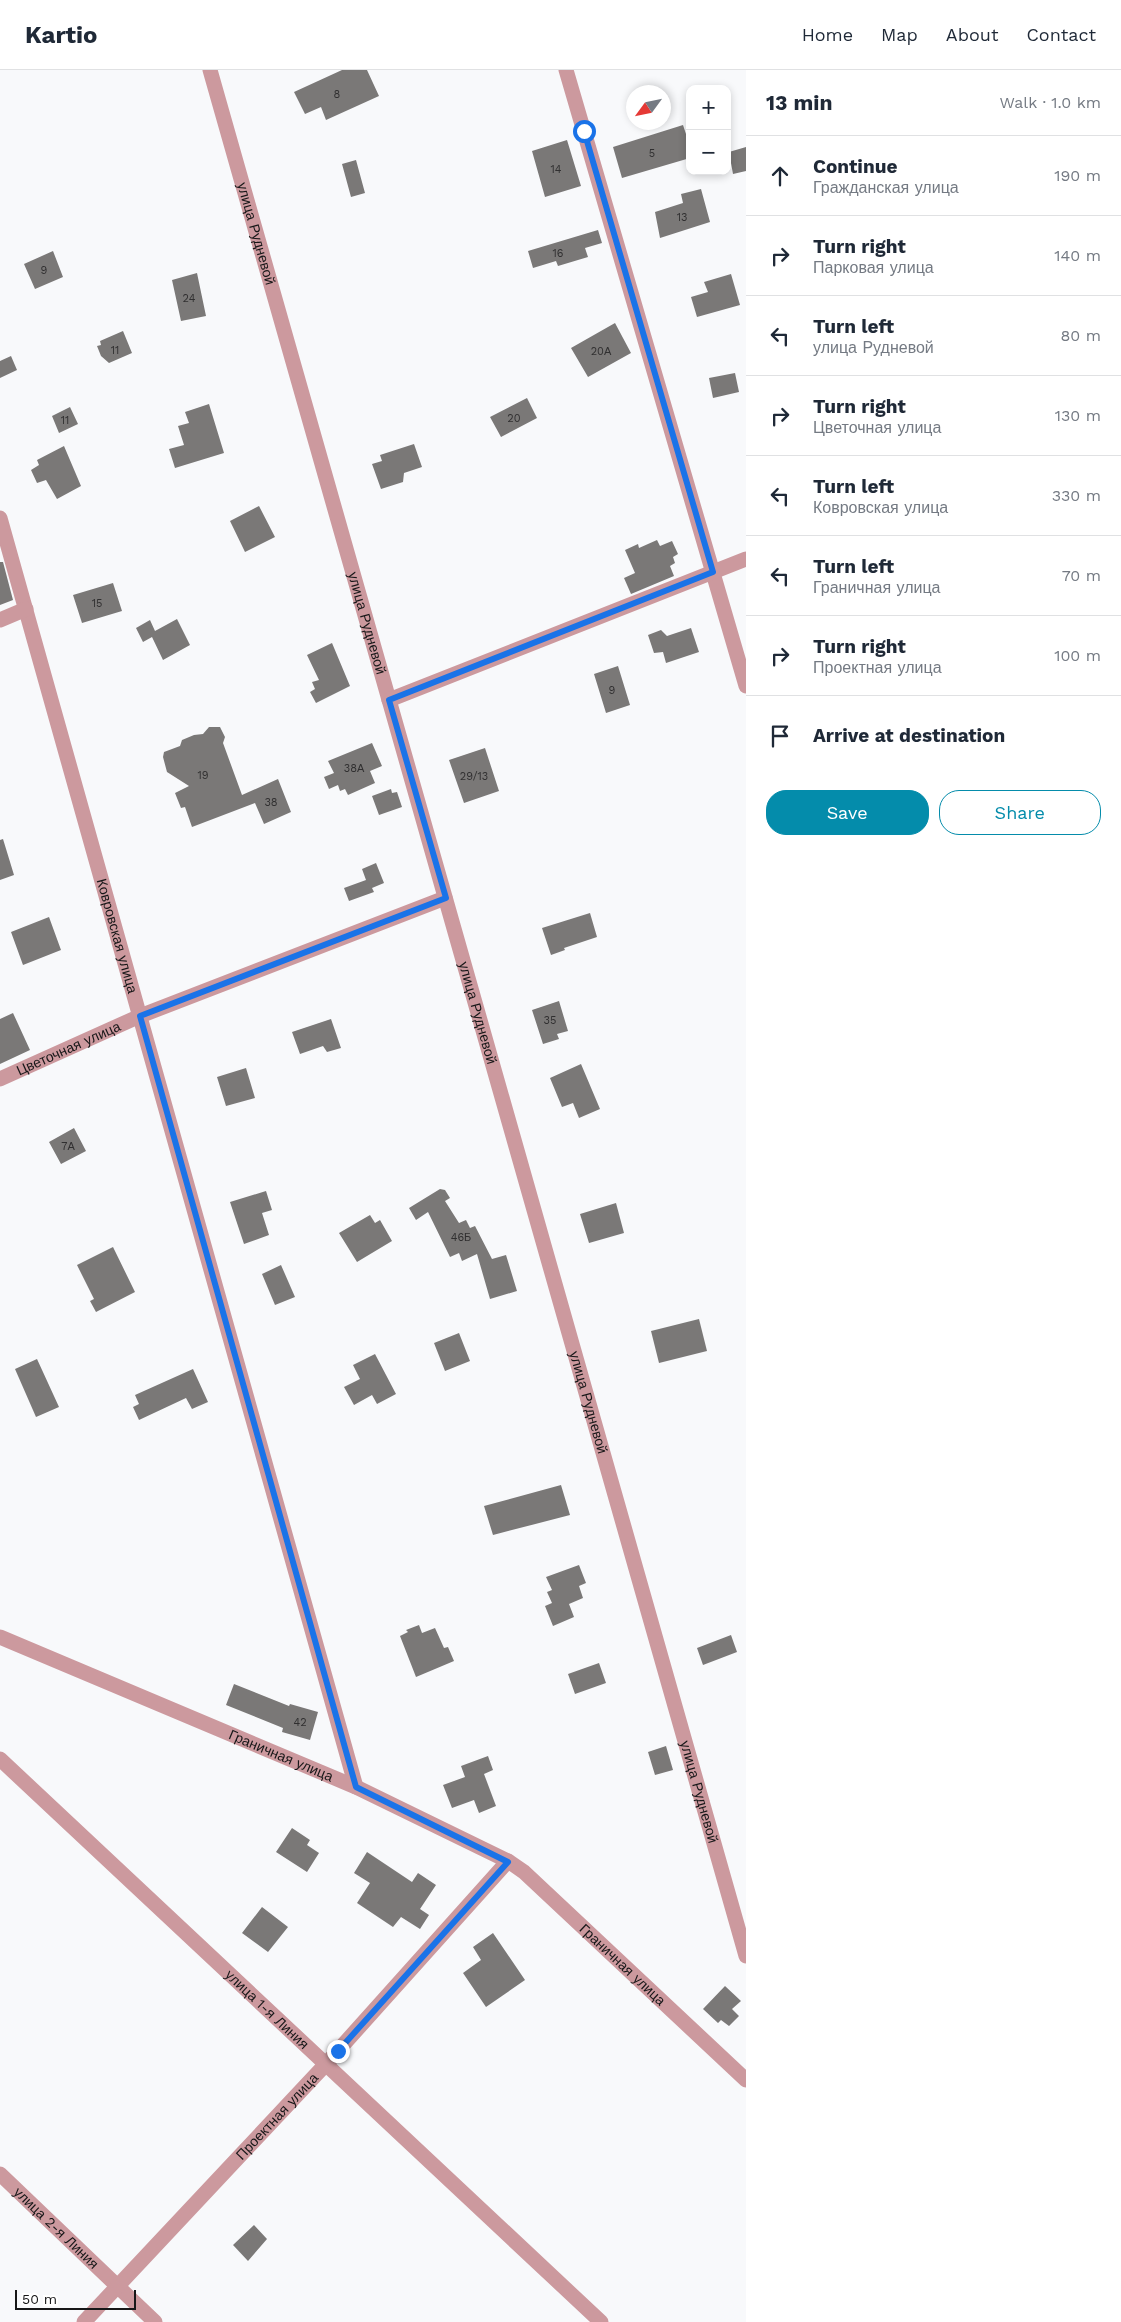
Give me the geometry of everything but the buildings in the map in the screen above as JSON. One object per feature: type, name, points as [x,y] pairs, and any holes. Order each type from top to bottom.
[{"type":"street","name":"улица Рудневой","points":[[210,70],[746,1956]]},
{"type":"street","points":[[566,70],[746,686]]},
{"type":"street","name":"Ковровская улица","points":[[0,518],[356,1787]]},
{"type":"street","points":[[389,700],[746,559]]},
{"type":"street","points":[[0,620],[26,608]]},
{"type":"street","name":"Цветочная улица","points":[[0,1079],[140,1016],[446,898]]},
{"type":"street","name":"Граничная улица","points":[[0,1637],[356,1787],[508,1862],[524,1872],[746,2080]]},
{"type":"street","name":"улица 1-я Линия","points":[[0,1759],[601,2322]]},
{"type":"street","name":"Проектная улица","points":[[84,2322],[326,2064],[508,1862]]},
{"type":"street","name":"улица 2-я Линия","points":[[0,2174],[155,2322]]},
{"type":"route","points":[[338,2051],[508,1862],[356,1787],[140,1016],[446,898],[389,700],[713,572],[584,131]]}]
